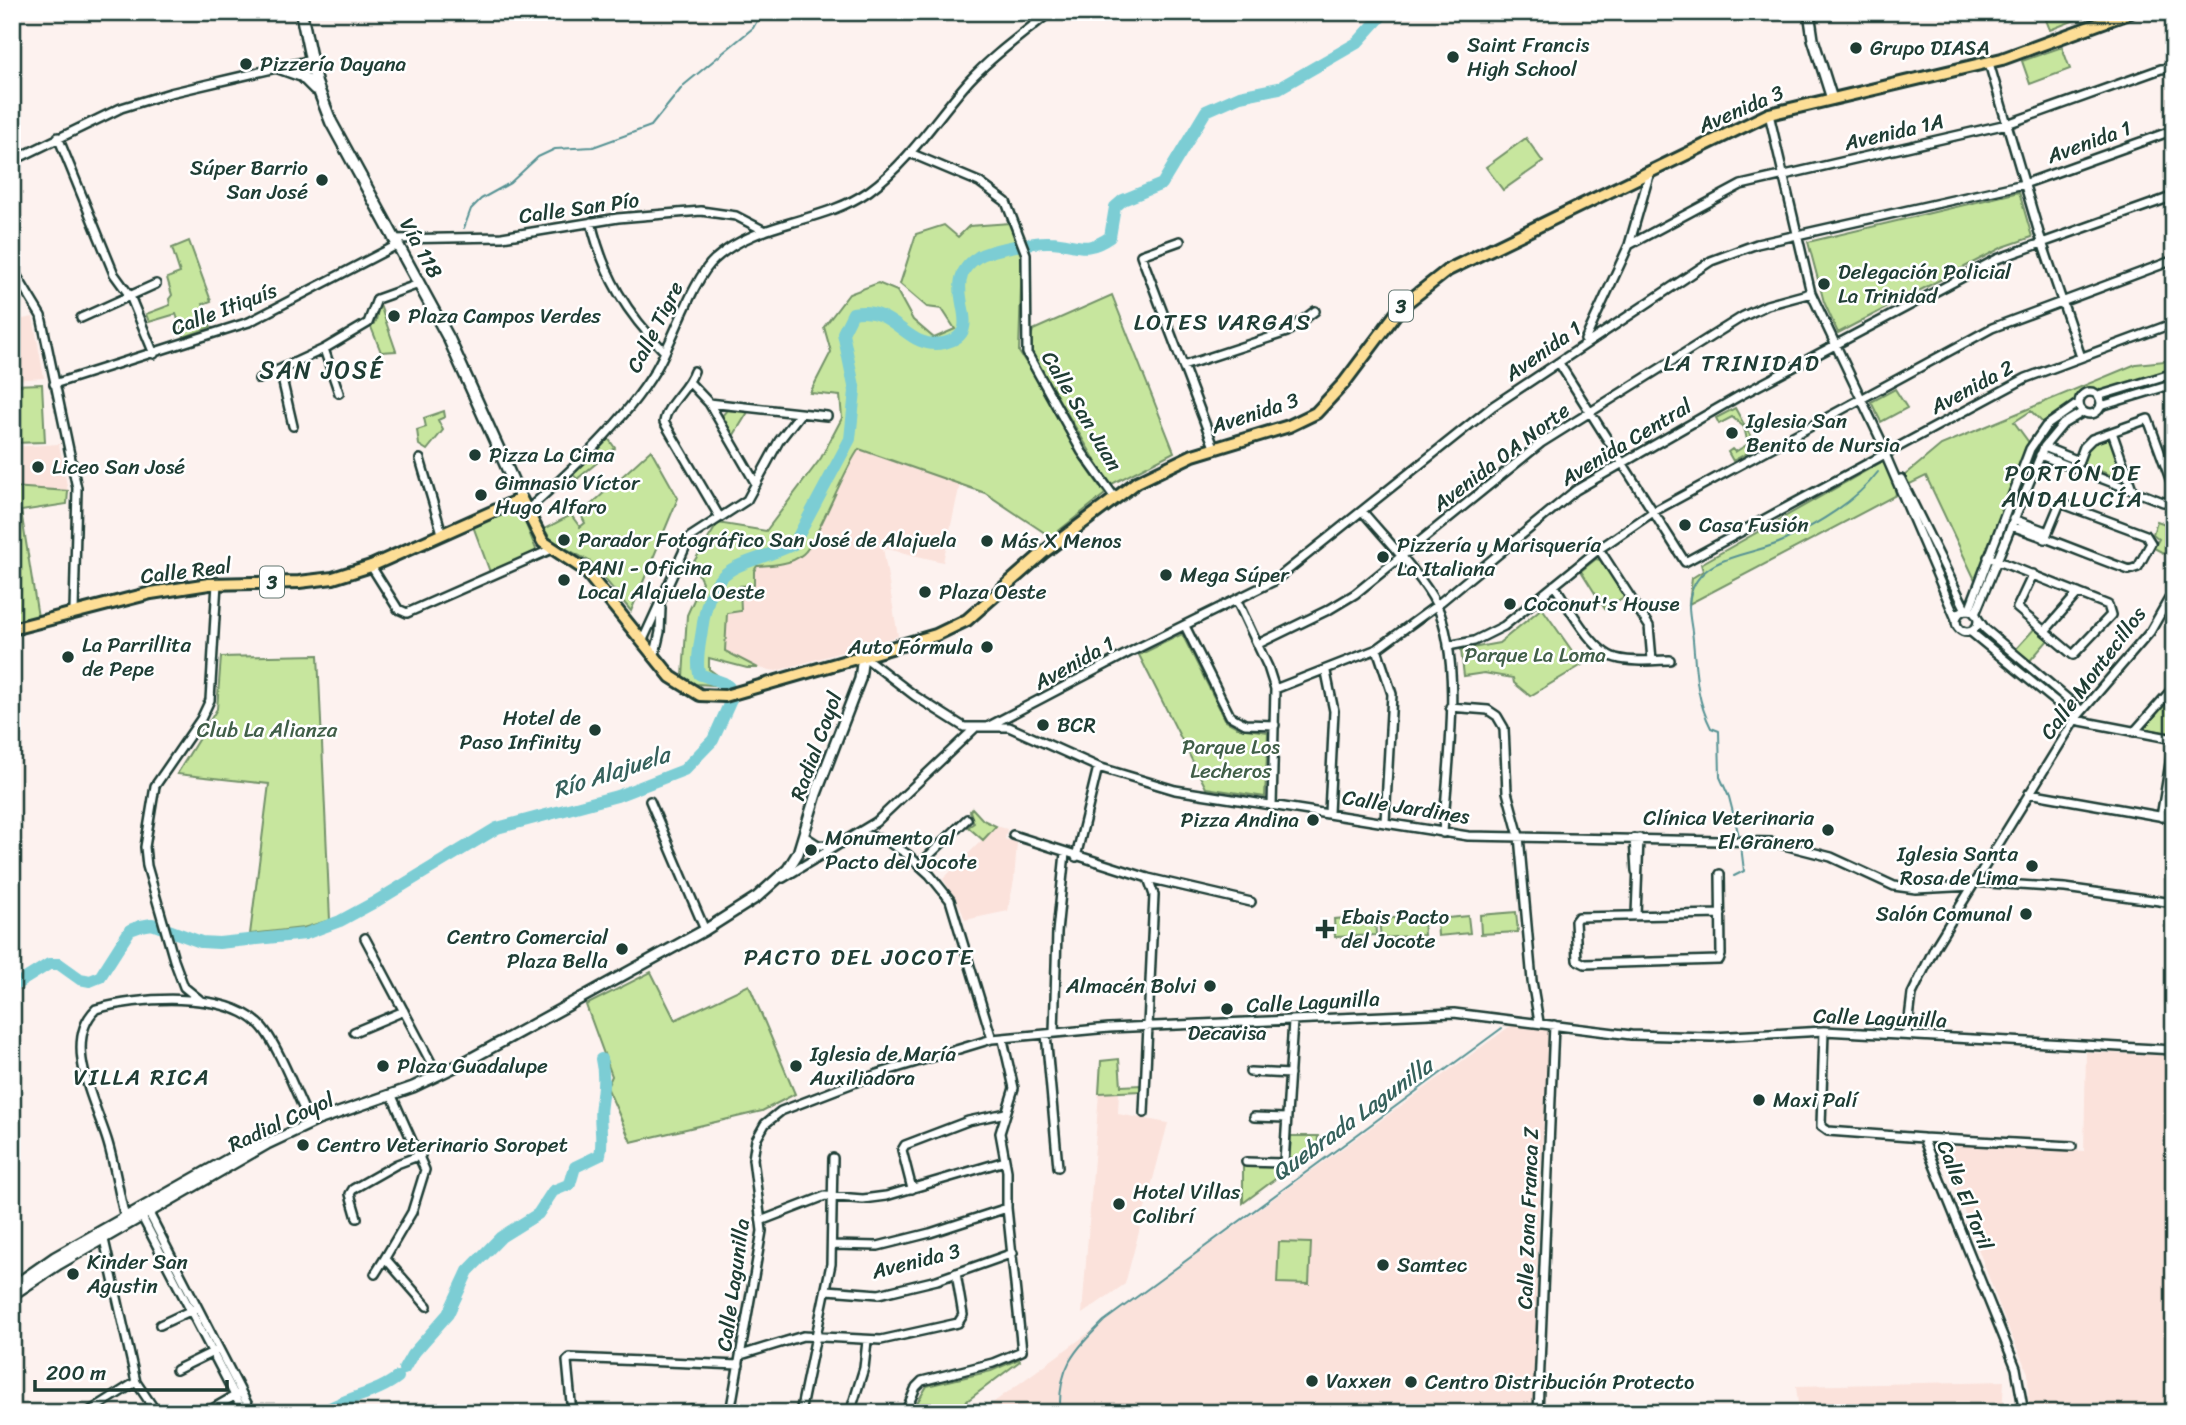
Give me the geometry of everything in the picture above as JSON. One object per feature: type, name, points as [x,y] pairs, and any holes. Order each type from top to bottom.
[{"type":"main road","name":"Vía 118","points":[[301,12],[319,93],[344,149],[419,284],[474,391],[521,499]]},
{"type":"main road","name":"Avenida 3","points":[[521,499],[538,534],[552,549],[584,569],[654,658],[689,691],[705,696],[729,695],[863,656],[958,626],[1115,498],[1175,462],[1214,447],[1307,419],[1344,383],[1391,317],[1436,278],[1769,114],[1989,63],[2131,12]]},
{"type":"main road","points":[[277,67],[302,76],[319,93]]},
{"type":"main road","name":"Calle Real","points":[[12,629],[151,593],[217,583],[299,582],[333,578],[371,566],[521,499]]},
{"type":"street","name":"Calle Tigre","points":[[526,511],[637,397],[665,352],[705,269],[737,243],[822,216],[848,204],[887,177],[989,61],[1049,12]]},
{"type":"street","points":[[1809,12],[1813,39],[1832,99]]},
{"type":"street","points":[[12,161],[58,137],[147,100],[311,60]]},
{"type":"street","points":[[1989,63],[2042,243],[2081,356]]},
{"type":"street","name":"Avenida 1A","points":[[1629,245],[1737,187],[2007,124],[2161,69],[2174,68]]},
{"type":"street","points":[[1769,114],[1811,293],[1886,453],[1959,629],[1971,632],[2078,716],[2134,733],[2174,739],[2161,817]]},
{"type":"street","name":"Avenida 1","points":[[989,726],[1021,712],[1112,661],[1237,601],[1292,569],[1486,412],[1583,344],[1718,258],[1757,244],[2024,184],[2174,130]]},
{"type":"street","points":[[58,137],[114,274],[130,296],[154,354]]},
{"type":"street","name":"Calle San Juan","points":[[910,153],[979,182],[997,194],[1012,212],[1026,254],[1027,353],[1082,452],[1115,498]]},
{"type":"street","points":[[1583,344],[1629,245],[1650,172]]},
{"type":"street","name":"Avenida Central","points":[[1275,689],[1377,649],[1437,605],[1576,490],[1621,461],[1962,276],[2042,243],[2174,196]]},
{"type":"street","name":"Calle San Pío","points":[[395,242],[502,237],[591,222],[713,211],[736,216],[765,232]]},
{"type":"street","points":[[1638,218],[1643,230],[1652,233]]},
{"type":"street","points":[[591,222],[605,271],[646,332],[665,352]]},
{"type":"street","points":[[1180,241],[1141,256],[1214,447]]},
{"type":"street","name":"Calle Itiquís","points":[[54,384],[154,354],[272,312],[395,242]]},
{"type":"street","points":[[1448,646],[1490,635],[1599,550],[1653,512],[1992,328],[2174,260]]},
{"type":"street","points":[[12,268],[41,316],[77,488],[74,612]]},
{"type":"street","points":[[81,318],[156,284]]},
{"type":"street","points":[[259,379],[324,349],[368,323],[377,299],[419,284]]},
{"type":"street","name":"Avenida 0A Norte","points":[[1258,644],[1343,602],[1401,558],[1530,451],[1590,412],[1757,309],[1811,293]]},
{"type":"street","points":[[1600,310],[1604,320],[1615,323]]},
{"type":"street","points":[[1183,366],[1287,332],[1315,311]]},
{"type":"street","name":"Avenida 2","points":[[1653,512],[1685,562],[2035,373],[2174,323]]},
{"type":"street","points":[[324,349],[339,393]]},
{"type":"street","points":[[1559,363],[1653,512]]},
{"type":"street","points":[[280,370],[293,426]]},
{"type":"street","points":[[694,371],[690,383],[667,412],[664,422],[719,516]]},
{"type":"street","points":[[1971,632],[1976,628],[1972,613],[1988,557],[2030,449],[2041,432],[2059,415],[2079,403],[2087,393],[2098,396],[2174,373]]},
{"type":"street","points":[[690,383],[709,403],[756,484]]},
{"type":"street","points":[[2137,384],[2139,394]]},
{"type":"street","points":[[1956,619],[1972,613],[1997,561],[2043,447],[2063,424],[2083,412],[2095,413],[2101,406],[2174,384]]},
{"type":"street","points":[[2098,396],[2101,406]]},
{"type":"street","points":[[709,403],[827,416]]},
{"type":"street","points":[[2079,403],[2083,412]]},
{"type":"street","points":[[642,642],[690,537],[747,500],[779,441],[800,414]]},
{"type":"street","points":[[2078,465],[2087,443],[2148,419],[2174,489]]},
{"type":"street","points":[[2112,432],[2132,489]]},
{"type":"street","points":[[2043,447],[2163,502],[2174,501]]},
{"type":"street","points":[[1886,453],[1972,613],[1985,629],[2078,716]]},
{"type":"street","points":[[2040,455],[2078,465]]},
{"type":"street","points":[[420,458],[442,533]]},
{"type":"street","points":[[2016,485],[2026,489]]},
{"type":"street","points":[[2012,522],[2047,536],[2134,570],[2150,546],[2150,540],[2060,503],[2047,536]]},
{"type":"street","points":[[1363,512],[1437,605],[1448,646],[1450,707],[1443,833]]},
{"type":"street","points":[[371,566],[404,613],[411,613],[552,549]]},
{"type":"street","points":[[1599,550],[1649,626],[1652,660]]},
{"type":"street","points":[[1988,557],[2033,574],[2108,605],[2111,615],[2073,655],[2017,608],[2033,574]]},
{"type":"street","points":[[172,1001],[184,997],[184,987],[145,851],[151,798],[155,786],[201,719],[210,700],[217,583]]},
{"type":"street","points":[[1555,585],[1592,640],[1606,654],[1616,659],[1670,660]]},
{"type":"street","name":"Calle Montecillos","points":[[1907,1035],[1912,993],[1973,884],[2078,716],[2144,641],[2174,590]]},
{"type":"street","points":[[2045,631],[2078,593]]},
{"type":"street","points":[[654,658],[660,632],[662,601]]},
{"type":"street","points":[[1237,601],[1258,644],[1275,689],[1272,806]]},
{"type":"street","points":[[1185,626],[1230,716],[1245,724],[1276,725]]},
{"type":"street","points":[[1377,649],[1392,694],[1385,822]]},
{"type":"street","points":[[776,882],[862,834],[974,729],[958,724],[863,656]]},
{"type":"street","name":"Radial Coyol","points":[[730,915],[776,882],[788,869],[800,848],[816,794],[860,679],[863,656]]},
{"type":"street","points":[[1326,671],[1334,711],[1329,813]]},
{"type":"street","points":[[2134,733],[2174,687]]},
{"type":"street","points":[[1450,707],[1483,709],[1497,716],[1504,728],[1507,792],[1519,836],[1532,981],[1539,1022]]},
{"type":"street","points":[[1021,712],[1017,722],[1022,732]]},
{"type":"street","name":"Calle Jardines","points":[[974,729],[1003,726],[1098,767],[1175,790],[1443,833],[1772,842],[1831,857],[1894,886],[1973,884],[2065,888],[2174,903]]},
{"type":"street","points":[[1076,857],[1098,767]]},
{"type":"street","points":[[2029,793],[2170,818]]},
{"type":"street","points":[[650,801],[705,930]]},
{"type":"street","points":[[920,864],[967,819]]},
{"type":"street","points":[[862,834],[885,840],[920,864],[939,884],[954,907],[992,1039]]},
{"type":"street","points":[[1013,835],[1148,878],[1251,902]]},
{"type":"street","points":[[804,836],[818,845],[839,846]]},
{"type":"street","points":[[1636,838],[1636,915]]},
{"type":"street","name":"Radial Coyol","points":[[12,1295],[125,1218],[169,1192],[288,1134],[437,1073],[748,906],[787,875],[799,858],[800,848]]},
{"type":"street","points":[[1058,1167],[1050,1034],[1056,932],[1065,853]]},
{"type":"street","points":[[1720,874],[1721,914],[1720,958],[1717,961],[1585,964],[1577,960],[1575,921],[1581,916],[1721,914]]},
{"type":"street","points":[[1144,1113],[1154,895],[1148,878]]},
{"type":"street","points":[[365,938],[437,1073]]},
{"type":"street","points":[[184,987],[202,1001]]},
{"type":"street","points":[[125,1218],[109,1145],[81,1052],[83,1027],[96,1009],[172,1001],[202,1001],[216,1003],[259,1023],[308,1118],[288,1134]]},
{"type":"street","points":[[355,1032],[404,1011]]},
{"type":"street","name":"Calle Lagunilla","points":[[730,1413],[758,1267],[763,1220],[754,1150],[760,1132],[772,1116],[899,1066],[992,1039],[1148,1028],[1454,1013],[1676,1037],[1824,1031],[2174,1050]]},
{"type":"street","points":[[1246,1162],[1284,1163],[1293,1021]]},
{"type":"street","name":"Calle Zona Franca Z","points":[[1538,1413],[1555,1025]]},
{"type":"street","name":"Calle El Toril","points":[[1824,1031],[1820,1121],[1825,1130],[1923,1138],[2016,1368],[2024,1413]]},
{"type":"street","points":[[905,1413],[916,1387],[927,1379],[993,1363],[1022,1351],[1007,1208],[1005,1161],[1000,1133],[1014,1088],[1003,1040]]},
{"type":"street","points":[[1250,1072],[1290,1074]]},
{"type":"street","points":[[375,1274],[412,1212],[423,1184],[425,1170],[421,1155],[391,1093]]},
{"type":"street","name":"Radial Coyol","points":[[12,1287],[55,1257],[145,1215],[308,1118],[378,1094],[391,1093]]},
{"type":"street","points":[[354,1108],[351,1105],[378,1094]]},
{"type":"street","points":[[333,1116],[346,1109],[344,1106]]},
{"type":"street","points":[[912,1189],[902,1150],[905,1145],[968,1121],[1006,1114]]},
{"type":"street","points":[[1254,1117],[1287,1118]]},
{"type":"street","points":[[1923,1138],[2073,1146]]},
{"type":"street","points":[[357,1218],[350,1194],[353,1189],[397,1164],[421,1155]]},
{"type":"street","points":[[800,1413],[827,1290],[832,1245],[831,1196],[834,1157]]},
{"type":"street","points":[[763,1220],[831,1196],[875,1198],[1005,1161]]},
{"type":"street","points":[[169,1192],[145,1215],[238,1394],[252,1413]]},
{"type":"street","points":[[832,1245],[878,1246],[930,1233],[1007,1208]]},
{"type":"street","points":[[103,1235],[135,1382],[157,1413]]},
{"type":"street","name":"Avenida 3","points":[[827,1290],[879,1294],[956,1273],[1013,1252]]},
{"type":"street","points":[[385,1258],[427,1306]]},
{"type":"street","points":[[741,1355],[803,1336],[867,1341],[962,1320],[956,1273]]},
{"type":"street","points":[[160,1325],[194,1309]]},
{"type":"street","points":[[850,1413],[864,1368],[867,1341]]},
{"type":"street","points":[[176,1370],[216,1351]]},
{"type":"street","points":[[572,1413],[566,1376],[567,1361],[570,1358],[739,1365]]},
{"type":"street","points":[[87,1413],[135,1382]]},
{"type":"street","points":[[205,1413],[238,1394]]},
{"type":"street","points":[[238,1394],[244,1413]]},
{"type":"street","points":[[677,1413],[691,1409]]},
{"type":"shaded area","points":[[33,317],[44,378],[12,380],[12,321]]},
{"type":"shaded area","name":"Liceo San José","points":[[59,444],[68,491],[12,487],[12,447]]},
{"type":"shaded area","points":[[859,448],[960,484],[943,562],[883,548],[898,636],[776,671],[758,668],[725,651],[727,613],[740,586],[757,566],[785,564],[806,553]]},
{"type":"shaded area","points":[[996,826],[1007,829],[1005,839],[1017,843],[1008,911],[965,920],[960,906],[943,879]]},
{"type":"shaded area","points":[[1513,1024],[1549,1029],[1539,1203],[1534,1413],[979,1413]]},
{"type":"shaded area","points":[[2086,1052],[2174,1056],[2174,1413],[2029,1413],[2028,1373],[2005,1321],[1938,1141],[2084,1151]]},
{"type":"shaded area","name":"Hotel Villas Colibrí","points":[[1119,1092],[1118,1114],[1168,1123],[1125,1284],[1082,1314],[1099,1093]]},
{"type":"shaded area","points":[[2004,1381],[2002,1413],[1799,1413],[1796,1386]]},
{"type":"green space","points":[[2043,12],[2095,12],[2050,30]]},
{"type":"green space","points":[[2062,47],[2070,69],[2030,84],[2022,61]]},
{"type":"green space","points":[[1526,138],[1543,162],[1503,190],[1486,167]]},
{"type":"green space","points":[[2019,192],[2032,237],[2003,247],[1838,333],[1824,302],[1808,242]]},
{"type":"green space","points":[[1010,223],[1022,254],[1019,352],[1059,413],[1076,452],[1105,494],[1051,537],[985,493],[859,449],[803,554],[781,564],[757,566],[754,571],[754,585],[740,586],[741,611],[727,613],[725,651],[758,668],[747,668],[709,658],[709,669],[732,686],[695,684],[683,677],[687,615],[702,582],[693,563],[718,523],[766,531],[821,458],[842,418],[840,396],[810,393],[831,352],[824,327],[849,294],[878,283],[897,291],[913,320],[934,338],[955,329],[942,309],[927,307],[900,284],[916,234],[944,225],[958,237],[969,226]]},
{"type":"green space","points":[[189,241],[211,301],[203,304],[211,327],[184,337],[176,314],[149,322],[146,314],[170,305],[169,299],[172,295],[167,278],[180,273],[172,248]]},
{"type":"green space","points":[[1112,295],[1174,452],[1110,485],[1028,348],[1033,330]]},
{"type":"green space","points":[[379,302],[396,351],[381,352],[371,327],[376,321]]},
{"type":"green space","points":[[2174,360],[2174,371],[2100,393],[2095,390],[2083,392],[2077,401],[2044,424],[2031,411],[2014,422],[2030,444],[1976,582],[1926,476],[1908,485],[1904,476],[1941,445],[2136,364]]},
{"type":"green space","points":[[42,384],[45,442],[12,443],[12,385]]},
{"type":"green space","points":[[1895,389],[1907,408],[1881,422],[1871,402]]},
{"type":"green space","points":[[1735,408],[1757,448],[1733,461],[1728,452],[1732,449],[1735,452],[1748,444],[1744,427],[1732,417],[1719,424],[1716,418]]},
{"type":"green space","points":[[727,410],[748,412],[732,438],[721,417]]},
{"type":"green space","points":[[444,411],[445,417],[438,420],[443,430],[427,450],[419,445],[417,430],[426,427],[424,418]]},
{"type":"green space","points":[[608,438],[615,448],[577,479],[573,474]]},
{"type":"green space","points":[[2109,438],[2123,471],[2120,479],[2083,464],[2089,445]]},
{"type":"green space","points":[[651,450],[678,498],[631,611],[591,562],[552,541],[544,529],[571,515],[580,527],[585,523],[582,517],[585,510]]},
{"type":"green space","points":[[1880,463],[1886,463],[1894,479],[1896,495],[1689,604],[1692,578],[1703,571],[1701,564]]},
{"type":"green space","points":[[12,487],[68,491],[67,504],[21,511],[38,617],[12,624]]},
{"type":"green space","points":[[519,507],[537,552],[490,572],[473,526]]},
{"type":"green space","points":[[2157,521],[2174,527],[2174,541],[2167,555],[2154,548],[2159,539],[2153,534]]},
{"type":"green space","points":[[1596,559],[1600,560],[1625,596],[1605,609],[1581,571]]},
{"type":"green space","name":"Parque La Loma","points":[[1542,608],[1582,665],[1530,696],[1514,683],[1513,678],[1484,673],[1464,676],[1461,650],[1499,643]]},
{"type":"green space","points":[[2035,628],[2049,639],[2028,663],[2014,651]]},
{"type":"green space","name":"Parque Los Lecheros","points":[[1182,634],[1226,721],[1239,728],[1268,732],[1265,797],[1206,788],[1139,655]]},
{"type":"green space","name":"Club La Alianza","points":[[318,655],[330,920],[303,928],[250,934],[269,784],[177,774],[217,709],[221,657]]},
{"type":"green space","points":[[2174,694],[2174,734],[2142,728]]},
{"type":"green space","points":[[972,808],[983,820],[996,826],[983,840],[968,827],[974,823],[970,811]]},
{"type":"green space","points":[[1516,912],[1518,932],[1481,934],[1480,915]]},
{"type":"green space","points":[[1375,916],[1376,935],[1335,937],[1334,919]]},
{"type":"green space","points":[[1423,916],[1424,935],[1381,938],[1379,919]]},
{"type":"green space","points":[[1468,916],[1470,933],[1438,936],[1437,919]]},
{"type":"green space","points":[[651,972],[675,1020],[749,985],[795,1094],[762,1111],[631,1142],[607,1087],[612,1076],[586,1005]]},
{"type":"green space","points":[[1119,1059],[1121,1086],[1141,1085],[1141,1091],[1099,1093],[1101,1061]]},
{"type":"green space","points":[[1291,1136],[1318,1136],[1317,1148],[1243,1203],[1243,1164],[1289,1166]]},
{"type":"green space","points":[[1279,1242],[1311,1243],[1309,1284],[1277,1283]]},
{"type":"green space","points":[[1019,1359],[1020,1361],[951,1413],[911,1413],[927,1386],[991,1371]]},
{"type":"waterway","points":[[464,228],[471,209],[481,199],[510,183],[538,157],[555,149],[593,147],[651,126],[684,85],[753,28],[762,12]]},
{"type":"waterway","name":"Río Alajuela","points":[[12,987],[49,964],[59,964],[80,979],[90,981],[100,977],[130,930],[152,924],[201,942],[219,943],[305,934],[340,921],[375,902],[497,828],[617,796],[684,770],[713,740],[731,700],[729,687],[699,674],[702,630],[706,607],[713,590],[731,570],[794,544],[850,439],[855,391],[843,333],[853,313],[868,312],[880,315],[920,341],[931,344],[944,343],[958,337],[964,329],[961,281],[966,268],[978,257],[1035,243],[1050,242],[1087,247],[1110,237],[1115,207],[1123,200],[1162,184],[1206,111],[1240,96],[1279,88],[1357,43],[1385,12]]},
{"type":"waterway","name":"Quebrada Lagunilla","points":[[1739,836],[1729,797],[1720,777],[1719,731],[1711,728],[1700,696],[1689,611],[1691,593],[1697,580],[1707,570],[1718,563],[1785,540],[1811,526],[1859,493],[1878,472]]},
{"type":"waterway","name":"Quebrada Lagunilla","points":[[1734,876],[1744,871],[1741,846]]},
{"type":"waterway","name":"Quebrada Lagunilla","points":[[1060,1413],[1062,1384],[1070,1361],[1104,1321],[1502,1028]]},
{"type":"waterway","points":[[404,1369],[412,1355],[448,1314],[468,1271],[501,1237],[538,1214],[553,1191],[570,1184],[575,1167],[600,1155],[603,1082],[601,1059]]},
{"type":"waterway","points":[[321,1413],[381,1388],[398,1377]]},
{"type":"place","name":"Grupo DIASA","points":[[1856,48]]},
{"type":"place","name":"Saint Francis High School","points":[[1453,57]]},
{"type":"place","name":"Pizzería Dayana","points":[[246,64]]},
{"type":"place","name":"Súper Barrio San José","points":[[322,180]]},
{"type":"place","name":"Delegación Policial La Trinidad","points":[[1824,284]]},
{"type":"place","name":"Plaza Campos Verdes","points":[[394,316]]},
{"type":"place","name":"Iglesia San Benito de Nursia","points":[[1732,433]]},
{"type":"place","name":"Pizza La Cima","points":[[475,455]]},
{"type":"place","name":"Liceo San José","points":[[38,467]]},
{"type":"place","name":"Gimnasio Víctor Hugo Alfaro","points":[[481,495]]},
{"type":"place","name":"Casa Fusión","points":[[1685,525]]},
{"type":"place","name":"Parador Fotográfico San José de Alajuela","points":[[564,540]]},
{"type":"place","name":"Más X Menos","points":[[987,541]]},
{"type":"place","name":"Pizzería y Marisquería La Italiana","points":[[1383,557]]},
{"type":"place","name":"Mega Súper","points":[[1166,575]]},
{"type":"place","name":"PANI - Oficina Local Alajuela Oeste","points":[[564,580]]},
{"type":"place","name":"Plaza Oeste","points":[[925,592]]},
{"type":"place","name":"Coconut's House","points":[[1510,604]]},
{"type":"place","name":"Auto Fórmula","points":[[987,647]]},
{"type":"place","name":"La Parrillita de Pepe","points":[[68,657]]},
{"type":"place","name":"BCR","points":[[1043,725]]},
{"type":"place","name":"Hotel de Paso Infinity","points":[[595,730]]},
{"type":"place","name":"Pizza Andina","points":[[1313,820]]},
{"type":"place","name":"Clínica Veterinaria El Granero","points":[[1828,830]]},
{"type":"place","name":"Monumento al Pacto del Jocote","points":[[811,850]]},
{"type":"place","name":"Iglesia Santa Rosa de Lima","points":[[2032,866]]},
{"type":"place","name":"Salón Comunal","points":[[2026,914]]},
{"type":"place","name":"Ebais Pacto del Jocote","points":[[1325,929]]},
{"type":"place","name":"Centro Comercial Plaza Bella","points":[[622,949]]},
{"type":"place","name":"Almacén Bolvi","points":[[1210,986]]},
{"type":"place","name":"Decavisa","points":[[1227,1009]]},
{"type":"place","name":"Plaza Guadalupe","points":[[383,1066]]},
{"type":"place","name":"Iglesia de María Auxiliadora","points":[[796,1066]]},
{"type":"place","name":"Maxi Palí","points":[[1759,1100]]},
{"type":"place","name":"Centro Veterinario Soropet","points":[[303,1145]]},
{"type":"place","name":"Hotel Villas Colibrí","points":[[1119,1204]]},
{"type":"place","name":"Samtec","points":[[1383,1265]]},
{"type":"place","name":"Kinder San Agustin","points":[[73,1274]]},
{"type":"place","name":"Vaxxen","points":[[1312,1381]]},
{"type":"place","name":"Centro Distribución Protecto","points":[[1411,1382]]},
{"type":"district","name":"LOTES VARGAS","points":[[1223,322]]},
{"type":"district","name":"LA TRINIDAD","points":[[1742,363]]},
{"type":"district","name":"SAN JOSÉ","points":[[322,370]]},
{"type":"district","name":"PORTÓN DE ANDALUCÍA","points":[[2073,486]]},
{"type":"district","name":"PACTO DEL JOCOTE","points":[[859,957]]},
{"type":"district","name":"VILLA RICA","points":[[142,1077]]}]
